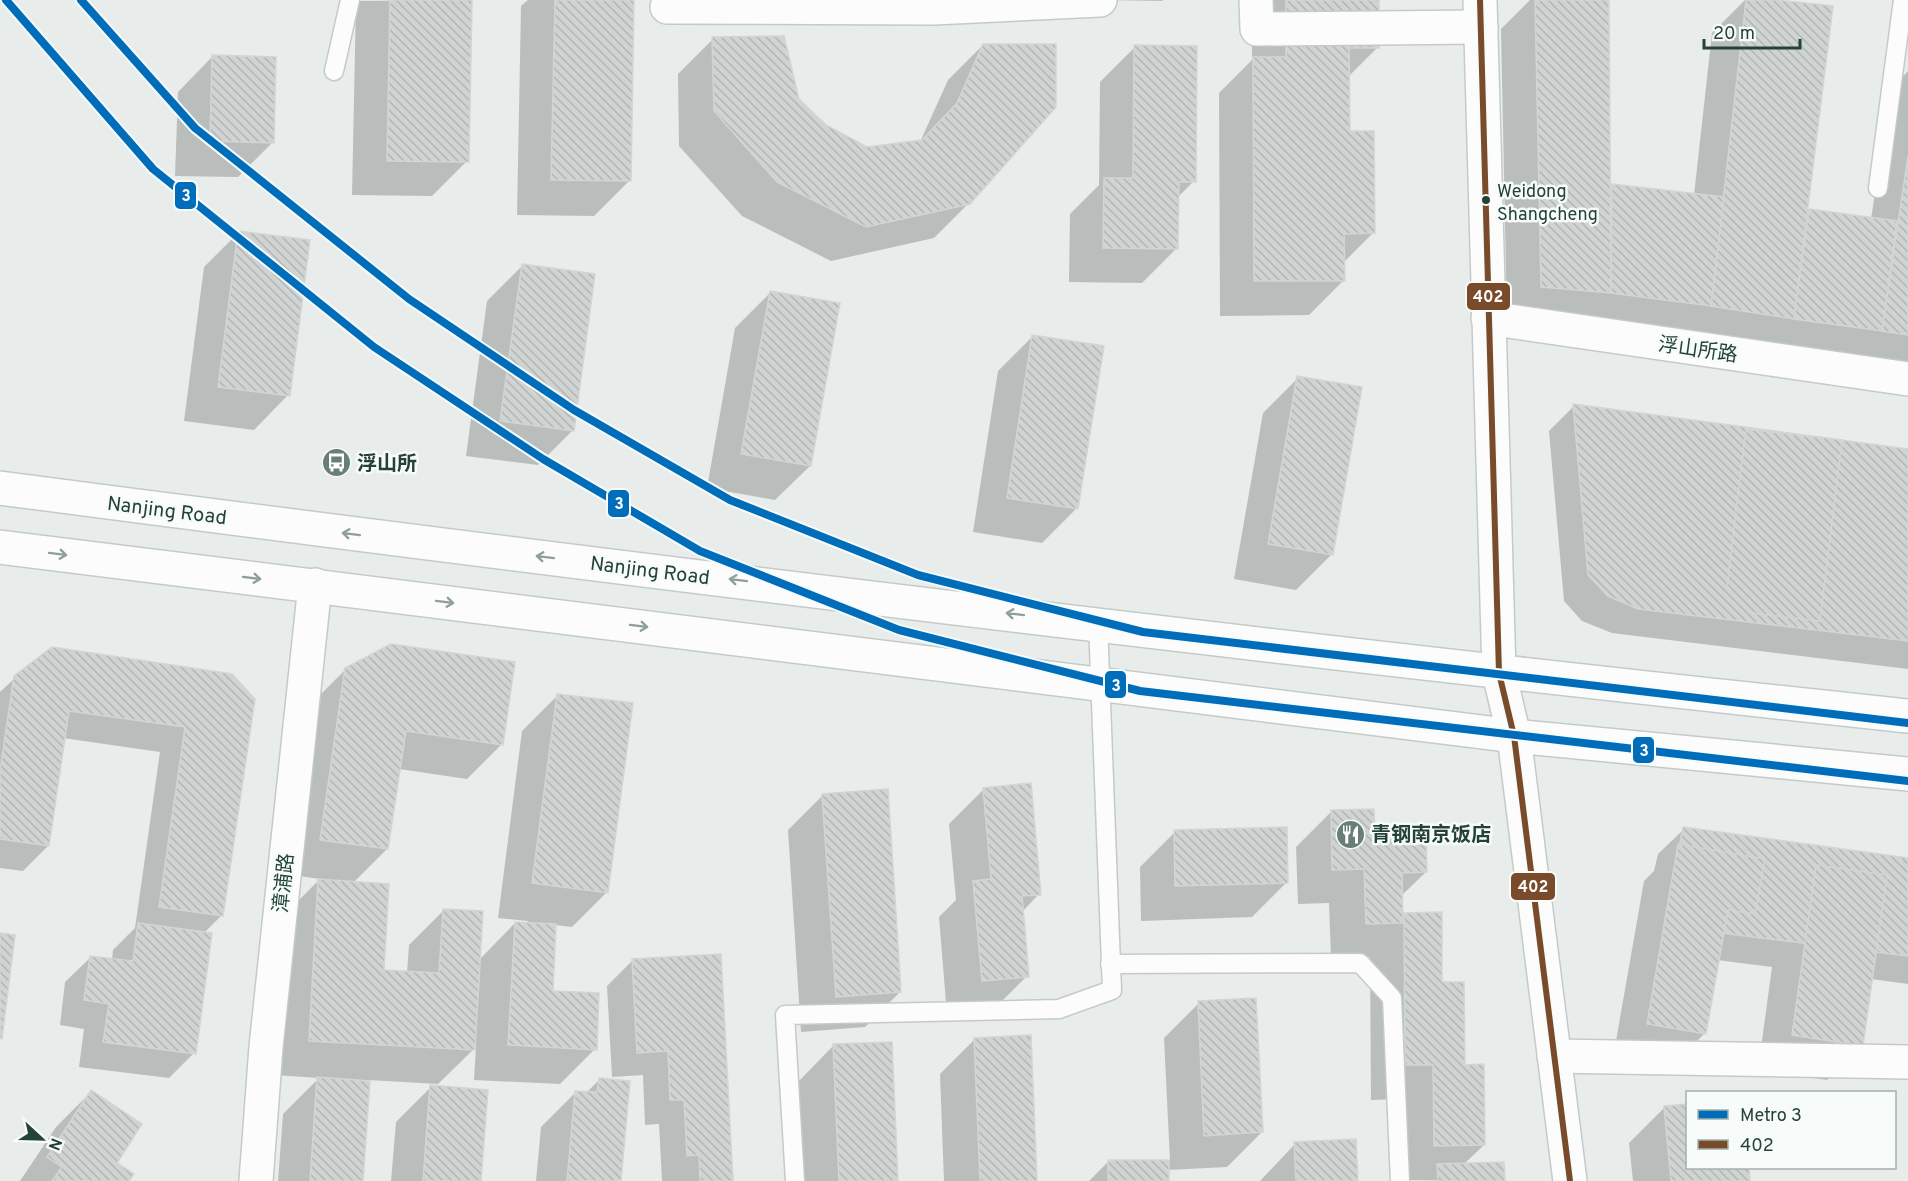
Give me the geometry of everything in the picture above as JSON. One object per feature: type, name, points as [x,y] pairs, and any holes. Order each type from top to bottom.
[{"type":"main road","points":[[667,7],[1100,0]]},
{"type":"main road","points":[[1256,0],[1257,29],[1481,13],[1499,673],[1514,736],[1570,1181]]},
{"type":"main road","name":"浮山所路","points":[[1488,318],[1908,380]]},
{"type":"main road","name":"Nanjing Road","points":[[0,488],[340,532],[1499,673],[1908,716]]},
{"type":"main road","points":[[0,547],[1514,736],[1908,774]]},
{"type":"main road","name":"漳浦路","points":[[256,1181],[267,1047],[315,585]]},
{"type":"main road","points":[[1554,1056],[1908,1062]]},
{"type":"lane","points":[[334,70],[350,0]]},
{"type":"lane","points":[[1878,188],[1903,0]]},
{"type":"lane","points":[[795,1181],[785,1015],[1059,1009],[1112,990],[1098,683],[1098,623]]},
{"type":"lane","points":[[1110,964],[1360,963],[1392,998],[1400,1181]]},
{"type":"building","points":[[390,0],[472,0],[469,162],[387,161]]},
{"type":"building","points":[[555,0],[634,0],[631,181],[551,180]]},
{"type":"building","points":[[1286,0],[1379,0],[1379,48],[1349,48],[1350,131],[1374,131],[1375,233],[1344,234],[1345,281],[1254,281],[1253,57],[1286,57]]},
{"type":"building","points":[[1535,0],[1609,0],[1611,293],[1541,287]]},
{"type":"building","points":[[1746,0],[1777,0],[1833,6],[1794,319],[1711,306]]},
{"type":"building","points":[[784,36],[799,99],[826,125],[867,147],[922,140],[957,103],[983,44],[1056,44],[1056,107],[970,204],[866,227],[777,182],[714,111],[712,37]]},
{"type":"building","points":[[1134,45],[1197,46],[1196,182],[1179,182],[1178,249],[1103,248],[1104,178],[1133,178]]},
{"type":"building","points":[[212,55],[276,57],[274,143],[210,141]]},
{"type":"building","points":[[1908,156],[1908,335],[1882,331]]},
{"type":"building","points":[[1612,184],[1724,197],[1711,306],[1611,293]]},
{"type":"building","points":[[1809,209],[1897,221],[1882,331],[1794,319]]},
{"type":"building","points":[[238,231],[310,240],[290,396],[218,387]]},
{"type":"building","points":[[522,264],[595,274],[574,431],[500,421]]},
{"type":"building","points":[[770,291],[840,303],[811,466],[741,454]]},
{"type":"building","points":[[1032,335],[1104,346],[1078,509],[1007,498]]},
{"type":"building","points":[[1297,376],[1362,387],[1333,555],[1268,544]]},
{"type":"building","points":[[1573,404],[1908,449],[1908,641],[1638,609],[1608,596],[1588,575]]},
{"type":"building","points":[[1746,429],[1842,440],[1820,621],[1751,613],[1727,586]]},
{"type":"building","points":[[391,644],[515,662],[503,745],[406,731],[388,849],[320,840],[345,668]]},
{"type":"building","points":[[52,647],[232,674],[255,699],[223,916],[159,907],[185,727],[69,711],[49,846],[0,839],[0,771],[14,676]]},
{"type":"building","points":[[557,694],[633,703],[608,893],[532,883]]},
{"type":"building","points":[[1031,783],[1041,895],[1022,896],[1029,977],[982,981],[973,881],[991,879],[983,788]]},
{"type":"building","points":[[888,789],[901,992],[836,997],[822,794]]},
{"type":"building","points":[[1374,809],[1375,835],[1426,834],[1427,872],[1402,873],[1403,923],[1366,924],[1364,869],[1332,870],[1331,810]]},
{"type":"building","points":[[1287,827],[1288,883],[1175,886],[1174,830]]},
{"type":"building","points":[[1683,827],[1908,858],[1908,956],[1664,926]]},
{"type":"building","points":[[1678,844],[1765,859],[1755,914],[1728,910],[1706,1034],[1647,1024]]},
{"type":"building","points":[[1816,865],[1887,875],[1863,1046],[1792,1035]]},
{"type":"building","points":[[318,879],[389,884],[384,970],[439,973],[443,909],[483,911],[475,1050],[309,1041]]},
{"type":"building","points":[[1442,912],[1442,982],[1464,982],[1465,1065],[1484,1064],[1485,1145],[1434,1146],[1433,1065],[1405,1065],[1404,913]]},
{"type":"building","points":[[515,922],[556,924],[553,991],[599,993],[597,1050],[508,1045]]},
{"type":"building","points":[[138,923],[212,933],[196,1054],[103,1042],[109,1004],[84,1000],[90,956],[133,961]]},
{"type":"building","points":[[0,933],[15,935],[2,1039],[0,1038]]},
{"type":"building","points":[[721,954],[733,1181],[700,1181],[699,1155],[687,1156],[684,1100],[670,1100],[668,1051],[637,1053],[632,959]]},
{"type":"building","points":[[1256,998],[1263,1132],[1204,1136],[1198,1001]]},
{"type":"building","points":[[1031,1035],[1037,1181],[980,1181],[974,1038]]},
{"type":"building","points":[[892,1042],[898,1181],[839,1181],[833,1044]]},
{"type":"building","points":[[317,1077],[370,1081],[363,1181],[310,1181]]},
{"type":"building","points":[[599,1078],[630,1081],[621,1181],[567,1181],[575,1091],[597,1092]]},
{"type":"building","points":[[430,1085],[488,1090],[481,1181],[423,1181]]},
{"type":"building","points":[[91,1090],[142,1124],[117,1163],[134,1174],[129,1181],[52,1181],[62,1167],[47,1157]]},
{"type":"building","points":[[1686,1104],[1686,1169],[1749,1169],[1750,1181],[1671,1181],[1664,1106]]},
{"type":"building","points":[[1356,1139],[1358,1181],[1296,1181],[1294,1142]]},
{"type":"building","points":[[1108,1160],[1169,1160],[1169,1181],[1108,1181]]},
{"type":"building","points":[[1504,1162],[1505,1181],[1438,1181],[1437,1164]]},
{"type":"metro line","name":"3","points":[[6,0],[153,169],[374,347],[543,459],[700,551],[899,630],[1140,691],[1908,781]]},
{"type":"metro line","name":"3","points":[[81,0],[195,128],[409,299],[574,410],[730,500],[918,575],[1143,632],[1908,723]]},
{"type":"transit line","name":"402","points":[[1480,0],[1499,673],[1514,736],[1570,1181]]},
{"type":"place","name":"Weidong Shangcheng","points":[[1486,200]]},
{"type":"place","name":"浮山所","points":[[336,463]]},
{"type":"place","name":"青钢南京饭店","points":[[1350,834]]}]
